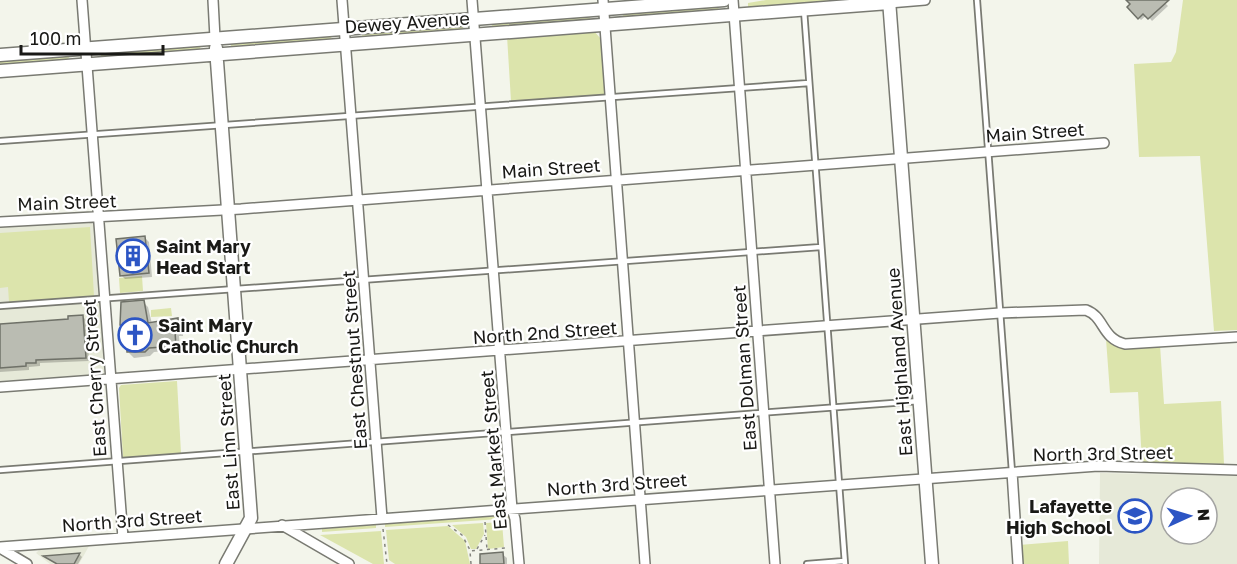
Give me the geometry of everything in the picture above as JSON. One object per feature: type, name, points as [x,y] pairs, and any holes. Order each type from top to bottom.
[{"type":"street","name":"East Cherry Street","points":[[82,0],[123,538]]},
{"type":"street","points":[[213,0],[215,38]]},
{"type":"street","name":"East Chestnut Street","points":[[342,0],[382,518]]},
{"type":"street","name":"East Market Street","points":[[472,0],[512,509],[519,564]]},
{"type":"street","name":"Dewey Avenue","points":[[0,55],[474,19],[603,5],[724,0]]},
{"type":"street","name":"East Dolman Street","points":[[733,0],[775,564]]},
{"type":"street","name":"Dewey Avenue","points":[[0,71],[925,0]]},
{"type":"street","name":"East Highland Avenue","points":[[889,2],[932,564]]},
{"type":"street","points":[[603,5],[645,564]]},
{"type":"street","name":"East Linn Street","points":[[215,38],[242,371],[251,518],[247,527]]},
{"type":"street","name":"Main Street","points":[[0,222],[98,216],[104,218],[1104,143]]},
{"type":"street","name":"North 2nd Street","points":[[0,387],[242,371],[1000,313],[1086,310],[1092,312],[1109,337],[1125,344],[1237,337]]},
{"type":"street","name":"North 3rd Street","points":[[0,547],[1098,466],[1237,470]]},
{"type":"street","points":[[1012,472],[1018,564]]},
{"type":"street","points":[[282,525],[350,564]]},
{"type":"street","points":[[226,564],[247,527]]},
{"type":"street","points":[[0,547],[27,564]]},
{"type":"lane","points":[[977,0],[1012,472]]},
{"type":"lane","points":[[803,9],[844,562],[807,564]]},
{"type":"lane","points":[[0,141],[222,127],[809,83]]},
{"type":"lane","points":[[0,306],[822,247]]},
{"type":"lane","points":[[0,470],[920,401]]},
{"type":"path","points":[[485,522],[487,550]]},
{"type":"path","points":[[448,525],[462,535],[470,551],[471,564]]},
{"type":"path","points":[[383,529],[387,564]]},
{"type":"path","points":[[476,551],[485,534]]},
{"type":"path","points":[[470,551],[506,549]]},
{"type":"shaded area","points":[[88,221],[94,225],[105,371],[102,374],[0,381],[0,227]]},
{"type":"shaded area","name":"Lafayette High School","points":[[1100,473],[1237,476],[1237,564],[1099,564]]},
{"type":"shaded area","points":[[89,546],[79,564],[50,564],[36,553],[39,550]]},
{"type":"green space","points":[[766,0],[862,0],[748,7],[748,3]]},
{"type":"green space","points":[[1183,0],[1237,0],[1237,330],[1214,331],[1200,156],[1139,157],[1134,64],[1171,62],[1176,52]]},
{"type":"green space","points":[[720,6],[717,11],[625,18],[621,13]]},
{"type":"green space","points":[[591,15],[589,21],[494,28],[490,23]]},
{"type":"green space","points":[[464,25],[462,30],[362,36],[362,33]]},
{"type":"green space","points":[[593,30],[601,39],[605,95],[511,101],[507,36]]},
{"type":"green space","points":[[332,36],[330,40],[231,46],[231,43]]},
{"type":"green space","points":[[201,46],[199,51],[101,56],[101,53]]},
{"type":"green space","points":[[71,55],[68,59],[0,65],[0,59]]},
{"type":"green space","points":[[90,227],[94,296],[9,302],[8,287],[0,288],[0,233]]},
{"type":"green space","points":[[142,276],[143,291],[120,293],[119,278]]},
{"type":"green space","points":[[171,308],[172,316],[151,317],[151,310]]},
{"type":"green space","points":[[1106,339],[1124,347],[1160,345],[1164,404],[1221,401],[1224,464],[1142,462],[1138,392],[1110,393]]},
{"type":"green space","points":[[177,381],[181,453],[123,458],[119,388],[121,385]]},
{"type":"green space","points":[[507,515],[512,518],[385,527],[385,524]]},
{"type":"green space","points":[[502,522],[504,547],[488,549],[486,523]]},
{"type":"green space","points":[[483,523],[484,534],[476,549],[471,549],[466,537],[452,525]]},
{"type":"green space","points":[[376,525],[376,528],[322,532],[322,529]]},
{"type":"green space","points":[[448,526],[465,541],[470,564],[395,564],[389,560],[386,530]]},
{"type":"green space","points":[[381,531],[384,564],[373,564],[320,535]]},
{"type":"green space","points":[[1068,541],[1069,564],[1021,564],[1019,545]]},
{"type":"building","points":[[1126,0],[1169,0],[1148,19],[1143,14],[1138,19],[1127,7],[1130,4]]},
{"type":"building","name":"Saint Mary Head Start","points":[[145,236],[149,273],[120,276],[116,239]]},
{"type":"building","points":[[144,300],[148,323],[178,318],[179,332],[175,332],[176,346],[149,348],[145,352],[127,352],[125,325],[120,325],[121,302]]},
{"type":"building","points":[[83,315],[86,358],[36,360],[36,363],[26,363],[26,366],[0,368],[0,324],[68,319],[68,316]]},
{"type":"building","points":[[503,552],[504,564],[480,564],[480,554]]},
{"type":"building","points":[[80,553],[74,564],[57,564],[43,556]]},
{"type":"place","name":"Saint Mary Head Start","points":[[133,256]]},
{"type":"place","name":"Saint Mary Catholic Church","points":[[135,335]]},
{"type":"place","name":"Lafayette High School","points":[[1135,516]]}]
